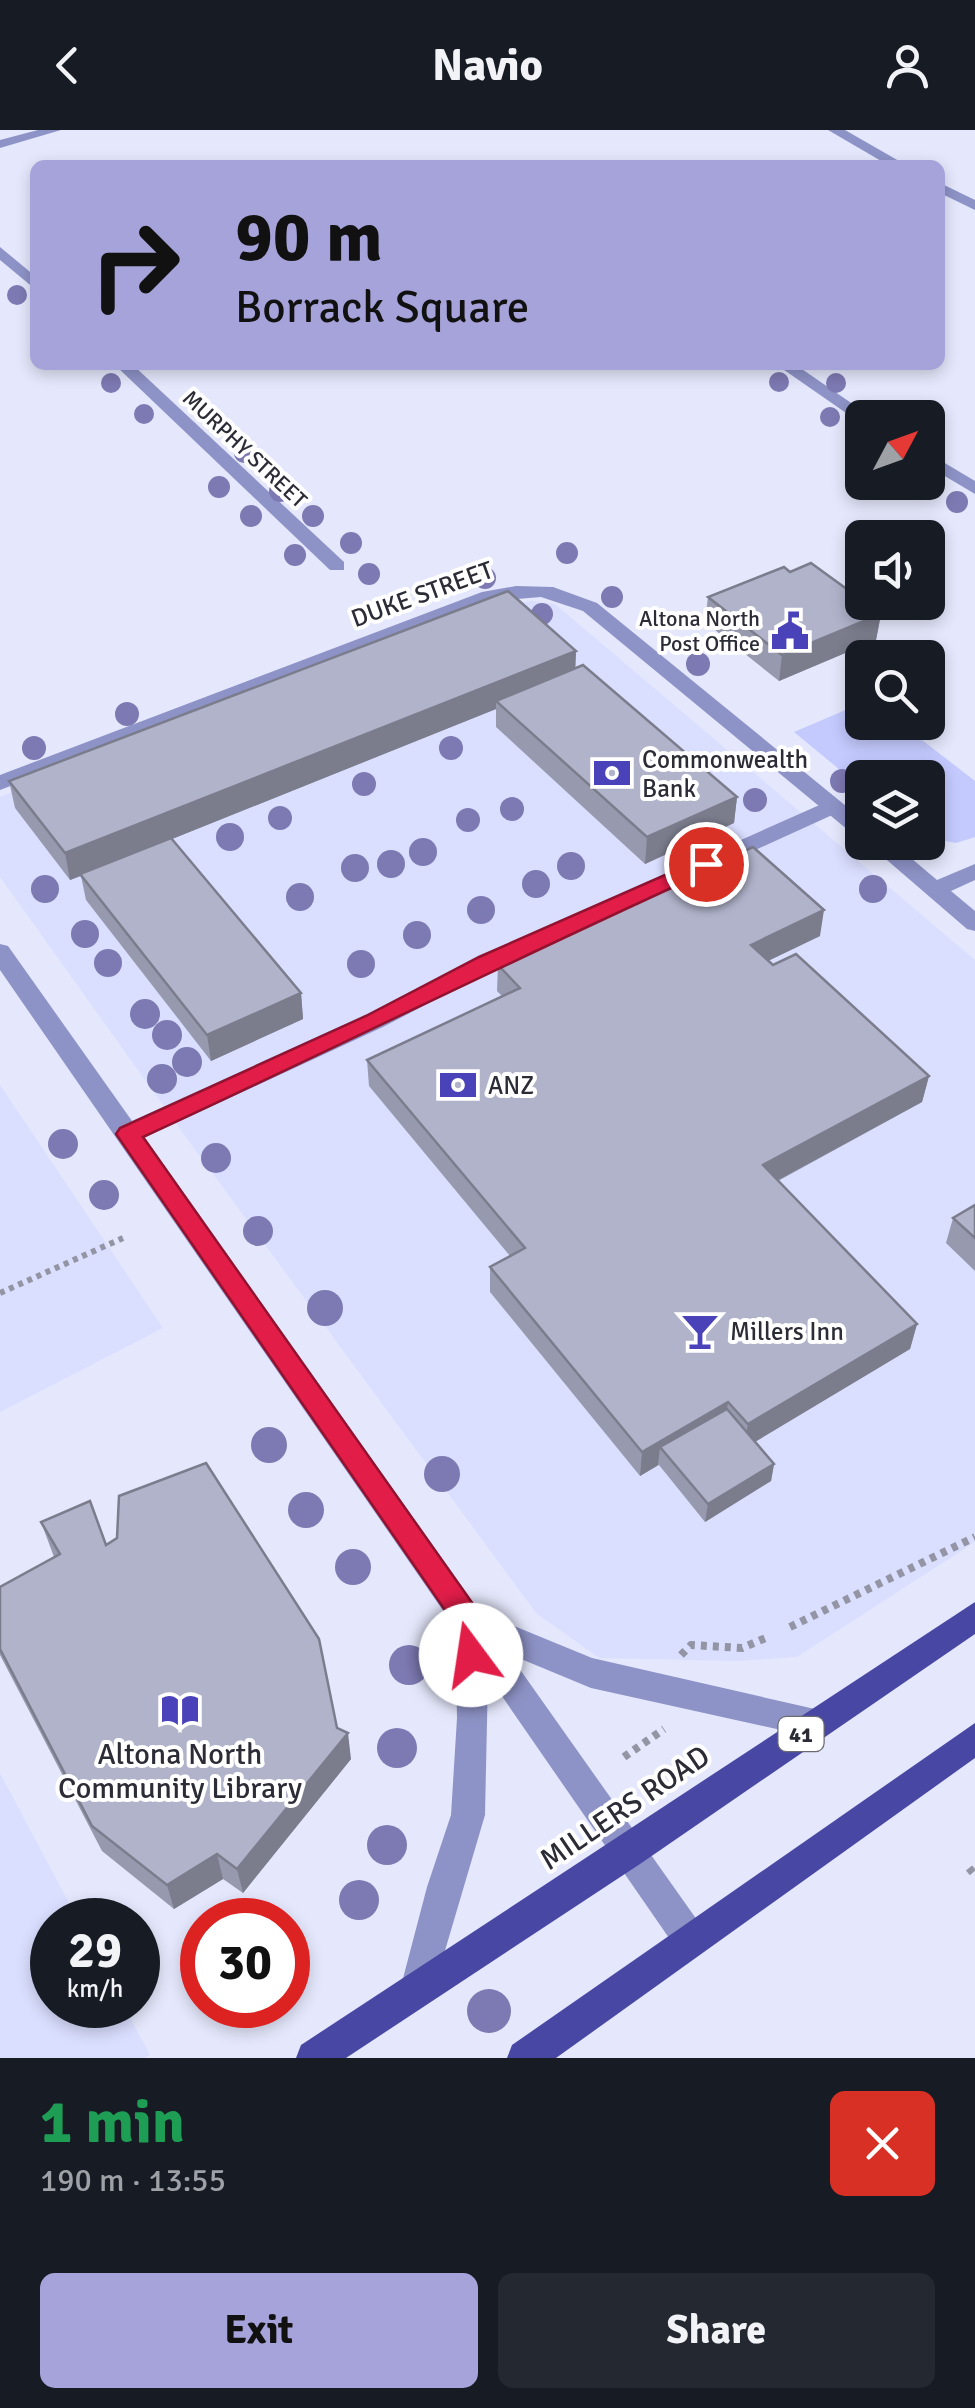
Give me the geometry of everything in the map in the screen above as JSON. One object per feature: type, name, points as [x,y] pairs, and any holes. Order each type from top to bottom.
[{"type":"main road","name":"MILLERS ROAD","points":[[314,2058],[628,1852],[975,1616]]},
{"type":"main road","points":[[525,2058],[975,1738]]},
{"type":"street","points":[[0,144],[54,130]]},
{"type":"street","points":[[835,130],[891,160]]},
{"type":"street","points":[[945,190],[975,206]]},
{"type":"street","points":[[0,252],[30,279]]},
{"type":"street","name":"MURPHY STREET","points":[[128,370],[336,566]]},
{"type":"street","points":[[792,370],[845,404]]},
{"type":"street","points":[[945,469],[975,488]]},
{"type":"street","name":"DUKE STREET","points":[[0,782],[471,603],[525,588],[562,593],[590,607],[845,816]]},
{"type":"street","points":[[128,1134],[374,1021],[486,963],[833,806]]},
{"type":"street","points":[[899,860],[975,924]]},
{"type":"street","points":[[935,890],[975,871]]},
{"type":"street","points":[[0,952],[690,1939]]},
{"type":"street","points":[[470,1623],[592,1673],[817,1723]]},
{"type":"street","points":[[419,1986],[444,1887],[468,1815],[473,1718],[470,1623]]},
{"type":"path","points":[[0,1293],[123,1238]]},
{"type":"path","points":[[790,1627],[975,1537]]},
{"type":"path","points":[[679,1656],[690,1645],[742,1648],[768,1637]]},
{"type":"path","points":[[624,1757],[671,1725]]},
{"type":"shaded area","points":[[532,601],[555,604],[845,850],[845,860],[857,860],[975,960],[975,1542],[797,1657],[735,1661],[599,1658],[536,1613],[0,877],[0,797],[500,606]]},
{"type":"shaded area","points":[[845,710],[845,740],[922,740],[975,781],[975,837],[956,843],[945,841],[945,760],[845,760],[845,774],[794,732]]},
{"type":"shaded area","points":[[0,1085],[163,1328],[0,1412]]},
{"type":"shaded area","points":[[0,1773],[66,1898],[30,1898],[30,2028],[135,2028],[150,2055],[0,2058]]},
{"type":"building","points":[[811,563],[845,588],[845,620],[867,620],[782,655],[708,597],[784,567],[790,572]]},
{"type":"building","points":[[508,591],[576,651],[65,853],[9,781]]},
{"type":"building","points":[[583,665],[737,797],[647,837],[496,701]]},
{"type":"building","points":[[171,838],[301,993],[207,1035],[80,874]]},
{"type":"building","points":[[753,847],[824,910],[751,945],[773,965],[796,954],[929,1076],[763,1165],[917,1324],[748,1424],[728,1402],[642,1452],[490,1267],[525,1248],[367,1060],[520,988],[498,965]]},
{"type":"building","points":[[975,1205],[975,1238],[953,1218]]},
{"type":"building","points":[[727,1409],[774,1464],[708,1504],[660,1447]]},
{"type":"building","name":"Altona North Community Library","points":[[206,1463],[319,1639],[337,1728],[348,1733],[237,1869],[217,1854],[167,1885],[92,1826],[0,1649],[0,1587],[60,1554],[41,1522],[90,1501],[106,1545],[117,1538],[119,1496]]},
{"type":"place","name":"Altona North Post Office","points":[[790,631]]},
{"type":"place","name":"Commonwealth Bank","points":[[612,773]]},
{"type":"place","name":"ANZ","points":[[458,1085]]},
{"type":"place","name":"Millers Inn","points":[[700,1331]]},
{"type":"place","name":"Altona North Community Library","points":[[180,1710]]},
{"type":"route","points":[[471,1655],[470,1623],[128,1134],[374,1021],[486,963],[706,864]]}]
